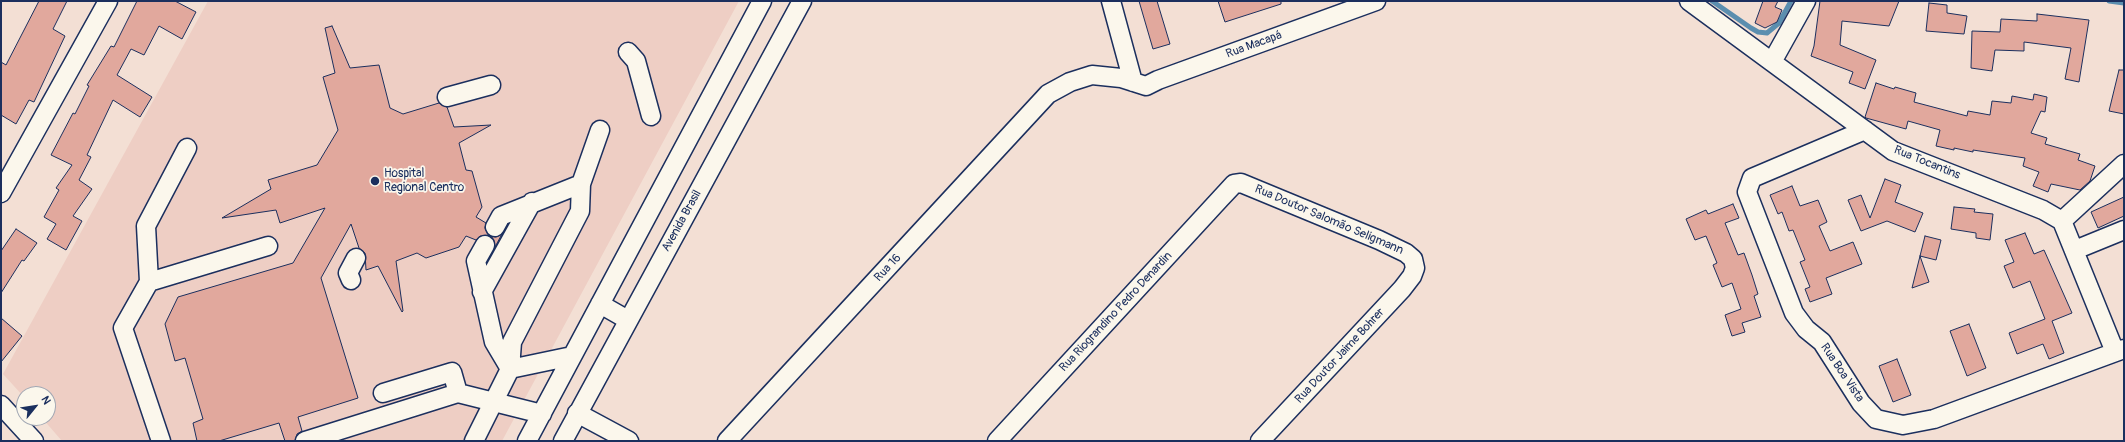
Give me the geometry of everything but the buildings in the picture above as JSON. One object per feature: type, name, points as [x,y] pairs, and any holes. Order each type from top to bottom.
[{"type":"street","points":[[1,193],[108,1]]},
{"type":"street","points":[[527,441],[762,1]]},
{"type":"street","name":"Avenida Brasil","points":[[563,441],[802,1]]},
{"type":"street","points":[[1111,1],[1133,82]]},
{"type":"street","name":"Rua Macapá","points":[[1048,94],[1070,82],[1092,75],[1121,78],[1146,86],[1158,80],[1376,1]]},
{"type":"street","name":"Rua Tocantins","points":[[1689,1],[1893,151],[2043,210],[2062,221]]},
{"type":"street","points":[[1772,62],[1806,1]]},
{"type":"street","points":[[628,52],[636,61],[651,116]]},
{"type":"street","points":[[447,97],[491,84]]},
{"type":"street","name":"Rua 16","points":[[727,441],[1048,94]]},
{"type":"street","points":[[474,441],[510,368],[512,342],[580,211],[581,184],[600,130]]},
{"type":"street","name":"Rua Boa Vista","points":[[1865,130],[1752,178],[1747,192],[1794,313],[1806,329],[1822,342],[1861,403],[1876,419],[1903,426],[1934,418],[2120,351]]},
{"type":"street","points":[[162,441],[124,328],[149,282],[146,226],[187,148]]},
{"type":"street","points":[[2120,351],[2062,221],[2124,164]]},
{"type":"street","name":"Rua Doutor Salomão Seligmann","points":[[1234,184],[1241,183],[1379,240],[1406,253],[1413,259],[1415,268]]},
{"type":"street","points":[[495,227],[501,216],[532,202],[581,184]]},
{"type":"street","name":"Rua Riograndino Pedro Denardin","points":[[997,441],[1234,184]]},
{"type":"street","points":[[482,292],[532,202]]},
{"type":"street","points":[[2075,250],[2124,230]]},
{"type":"street","points":[[485,245],[476,261],[482,292],[494,342],[510,368]]},
{"type":"street","points":[[149,282],[268,246]]},
{"type":"street","points":[[351,280],[348,273],[356,258]]},
{"type":"street","name":"Rua Doutor Jaime Bohrer","points":[[1260,441],[1402,289],[1412,276],[1415,268]]},
{"type":"street","points":[[600,304],[628,320]]},
{"type":"street","points":[[510,368],[572,356]]},
{"type":"street","points":[[383,393],[452,372],[458,393]]},
{"type":"street","points":[[305,441],[458,393],[495,401],[542,414]]},
{"type":"street","points":[[1,405],[34,441]]},
{"type":"street","points":[[578,413],[630,441]]},
{"type":"shaded area","name":"Hospital Regional Centro","points":[[208,1],[739,1],[502,441],[62,441],[49,426],[56,426],[56,386],[16,386],[16,388],[3,374]]},
{"type":"waterway","points":[[1712,1],[1751,28],[1758,32],[1767,33],[1779,23],[1791,1]]},
{"type":"waterway","points":[[2109,1],[2124,3]]},
{"type":"place","name":"Hospital Regional Centro","points":[[375,181]]}]
